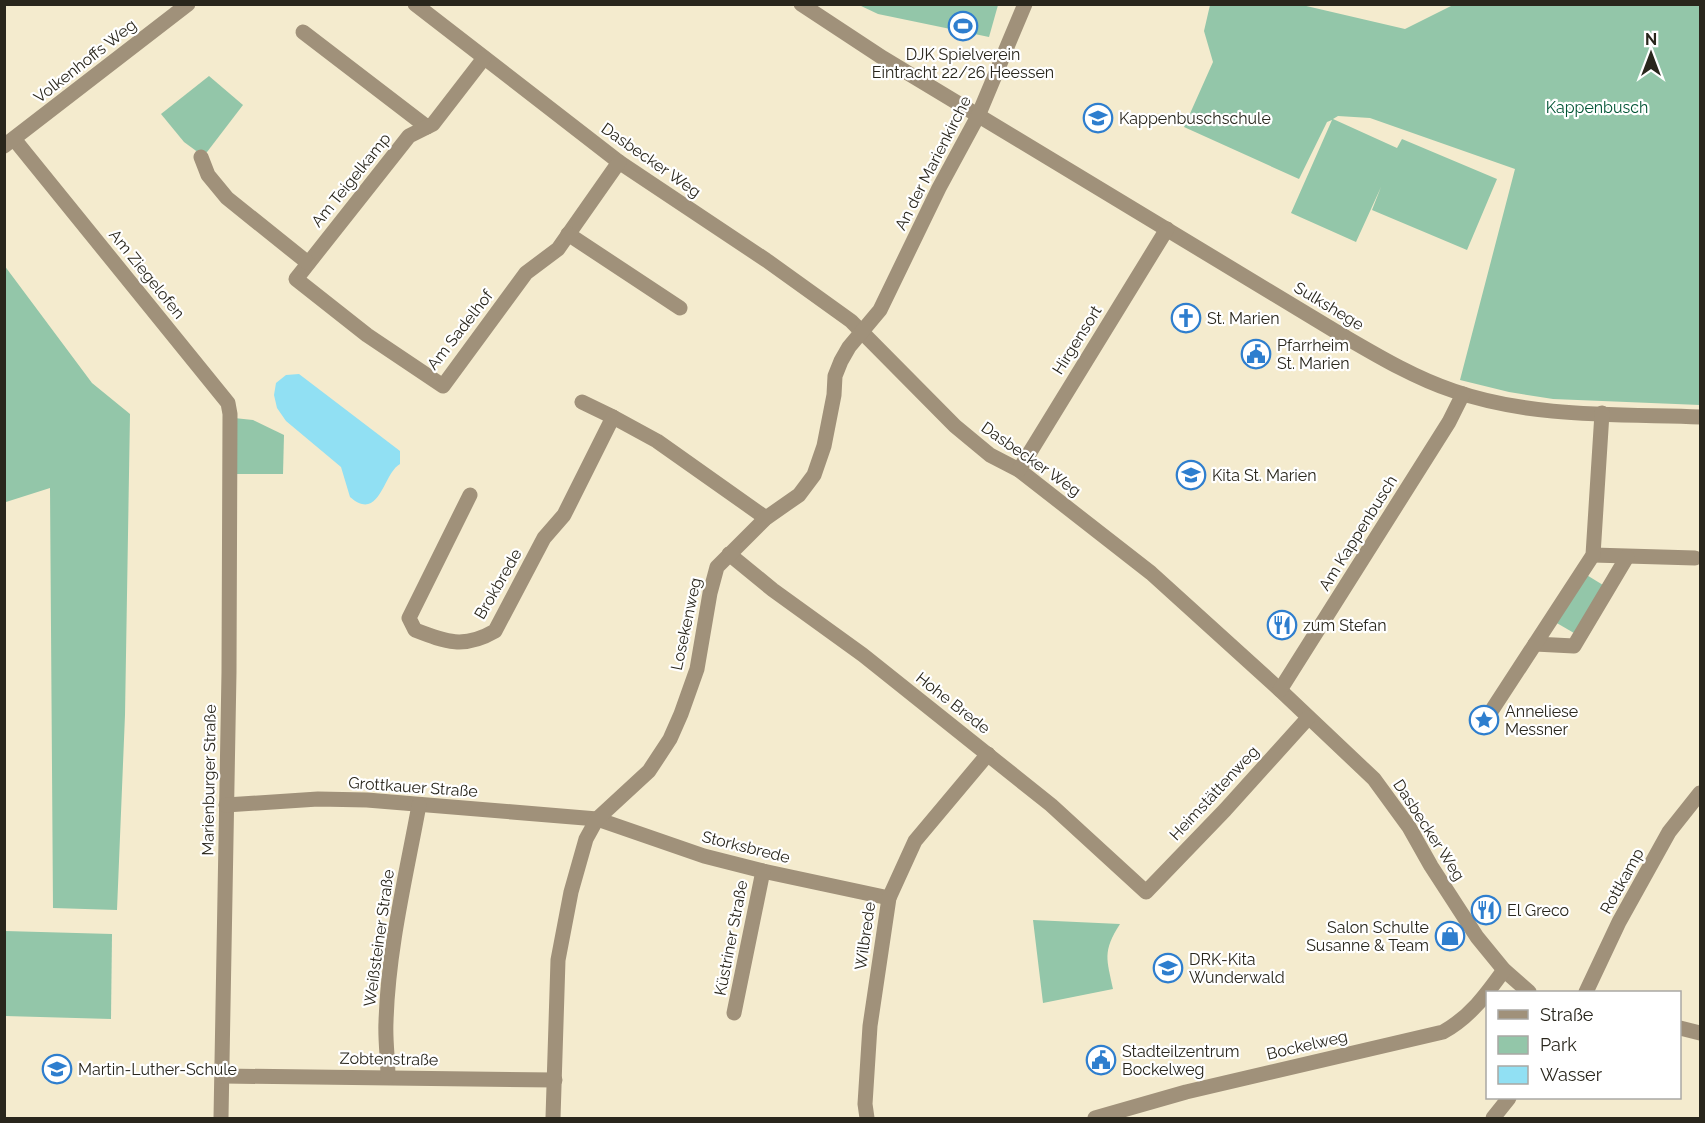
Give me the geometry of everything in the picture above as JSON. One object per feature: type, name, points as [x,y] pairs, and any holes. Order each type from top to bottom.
[{"type":"street","name":"Volkenhoffs Weg","points":[[9,142],[188,4]]},
{"type":"street","name":"Dasbecker Weg","points":[[415,4],[619,162],[766,260],[851,321],[955,426],[990,455],[1019,470],[1151,573],[1374,779],[1395,807],[1477,937],[1504,970],[1527,991]]},
{"type":"street","name":"Sulkshege","points":[[801,4],[978,116],[1366,349],[1421,377],[1463,394],[1538,409],[1701,417]]},
{"type":"street","name":"An der Marienkirche","points":[[862,332],[880,310],[939,188],[978,116],[1025,4]]},
{"type":"street","points":[[303,32],[428,127]]},
{"type":"street","name":"Am Teigelkamp","points":[[367,335],[296,279],[409,136],[433,123],[484,58]]},
{"type":"street","name":"Am Ziegelofen","points":[[9,142],[228,403],[230,442]]},
{"type":"street","points":[[201,157],[208,175],[227,198],[308,263]]},
{"type":"street","name":"Am Sadelhof","points":[[367,335],[443,386],[526,273],[558,249],[619,162]]},
{"type":"street","name":"Hirgensort","points":[[1019,470],[1167,229]]},
{"type":"street","points":[[568,234],[680,308]]},
{"type":"street","name":"Losekenweg","points":[[553,1119],[558,960],[574,881],[586,839],[597,819],[649,771],[670,739],[697,669],[717,567],[766,518],[800,495],[814,475],[830,421],[835,376],[845,354],[862,332]]},
{"type":"street","name":"Am Kappenbusch","points":[[1280,690],[1449,422],[1463,394]]},
{"type":"street","points":[[582,402],[657,441],[766,518]]},
{"type":"street","points":[[1492,710],[1593,555],[1602,413]]},
{"type":"street","name":"Brokbrede","points":[[470,495],[409,618],[415,630],[454,643],[481,639],[495,631],[544,538],[564,514],[613,417]]},
{"type":"street","name":"Marienburger Straße","points":[[222,1119],[230,442]]},
{"type":"street","name":"Hohe Brede","points":[[729,554],[773,590],[863,655],[1051,805],[1146,892]]},
{"type":"street","points":[[1593,555],[1695,558]]},
{"type":"street","points":[[1535,644],[1574,646],[1626,557]]},
{"type":"street","name":"Heimstättenweg","points":[[1146,892],[1225,810],[1308,718]]},
{"type":"street","name":"Wilbrede","points":[[867,1119],[865,1104],[870,1026],[889,898],[915,841],[988,754]]},
{"type":"street","name":"Rottkamp","points":[[1587,991],[1619,922],[1670,832],[1701,793]]},
{"type":"street","name":"Grottkauer Straße","points":[[226,805],[318,799],[367,800],[597,819]]},
{"type":"street","name":"Weißsteiner Straße","points":[[388,1077],[386,1022],[392,962],[406,869],[419,805]]},
{"type":"street","name":"Storksbrede","points":[[597,819],[704,856],[889,898]]},
{"type":"street","name":"Küstriner Straße","points":[[734,1012],[763,871]]},
{"type":"street","name":"Bockelweg","points":[[1488,991],[1504,970]]},
{"type":"street","name":"Bockelweg","points":[[1095,1119],[1186,1092],[1443,1032],[1471,1012],[1486,993]]},
{"type":"street","points":[[1681,1028],[1701,1032]]},
{"type":"street","name":"Zobtenstraße","points":[[224,1076],[555,1080]]},
{"type":"street","points":[[1497,1117],[1508,1099]]},
{"type":"green space","name":"DJK Spielverein Eintracht 22/26 Heessen","points":[[859,5],[998,5],[989,37],[878,14]]},
{"type":"green space","name":"Kappenbusch","points":[[1210,5],[1302,5],[1405,29],[1453,5],[1700,5],[1700,405],[1553,399],[1509,392],[1460,380],[1515,169],[1370,118],[1338,116],[1333,119],[1397,148],[1402,139],[1497,179],[1467,250],[1372,210],[1381,187],[1356,242],[1291,213],[1332,120],[1327,122],[1299,179],[1184,127],[1213,62],[1204,31]]},
{"type":"green space","points":[[209,76],[243,105],[207,152],[199,153],[184,142],[161,114]]},
{"type":"green space","points":[[4,265],[92,383],[130,414],[125,715],[117,910],[53,908],[50,488],[6,502]]},
{"type":"green space","points":[[234,418],[253,420],[284,435],[283,474],[233,474]]},
{"type":"green space","points":[[1585,574],[1603,585],[1574,633],[1555,622]]},
{"type":"green space","points":[[1033,920],[1120,924],[1108,949],[1113,989],[1043,1003]]},
{"type":"green space","points":[[5,931],[112,934],[111,1019],[5,1016]]},
{"type":"water","points":[[299,374],[400,451],[400,464],[394,469],[380,494],[368,504],[360,503],[350,497],[341,467],[286,421],[277,408],[274,395],[276,383],[286,375]]},
{"type":"place","name":"DJK Spielverein Eintracht 22/26 Heessen","points":[[963,26]]},
{"type":"place","name":"Kappenbuschschule","points":[[1098,118]]},
{"type":"place","name":"St. Marien","points":[[1186,318]]},
{"type":"place","name":"Pfarrheim St. Marien","points":[[1256,354]]},
{"type":"place","name":"Kita St. Marien","points":[[1191,475]]},
{"type":"place","name":"zum Stefan","points":[[1282,625]]},
{"type":"place","name":"Anneliese Messner","points":[[1484,720]]},
{"type":"place","name":"El Greco","points":[[1486,910]]},
{"type":"place","name":"Salon Schulte Susanne & Team","points":[[1450,936]]},
{"type":"place","name":"DRK-Kita Wunderwald","points":[[1168,968]]},
{"type":"place","name":"Stadteilzentrum Bockelweg","points":[[1101,1060]]},
{"type":"place","name":"Martin-Luther-Schule","points":[[57,1069]]}]
